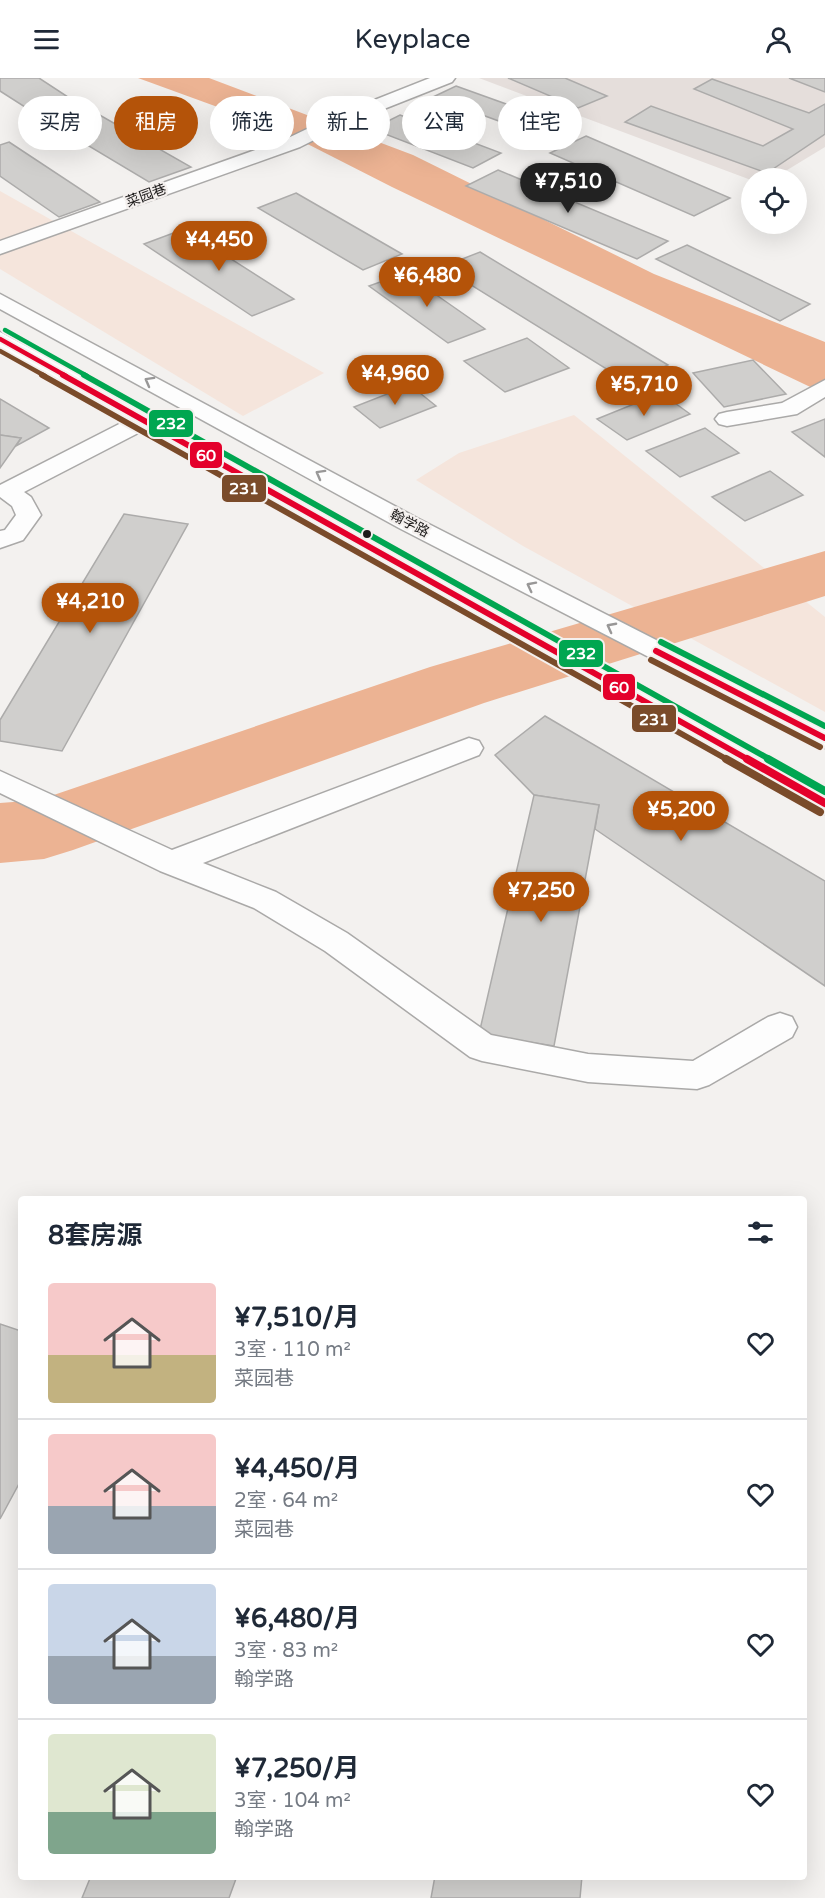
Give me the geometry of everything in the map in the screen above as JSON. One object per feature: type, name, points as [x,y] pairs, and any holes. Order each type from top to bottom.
[{"type":"street","name":"菜园巷","points":[[0,248],[293,143],[340,120],[446,78]]},
{"type":"street","name":"翰学路","points":[[0,300],[408,523],[825,738]]},
{"type":"street","points":[[0,339],[825,803]]},
{"type":"street","points":[[727,419],[789,409],[823,388]]},
{"type":"street","points":[[0,540],[14,535],[29,515],[22,502],[8,490],[146,420]]},
{"type":"street","points":[[171,863],[469,748]]},
{"type":"street","points":[[0,781],[171,863],[265,900],[326,936],[482,1047],[588,1068],[697,1075],[780,1027]]},
{"type":"shaded area","points":[[138,78],[209,78],[257,96],[210,96],[210,104],[198,100],[198,96],[187,96]]},
{"type":"shaded area","points":[[479,78],[825,78],[825,147],[790,168],[741,168],[741,176],[582,117],[582,96],[527,96]]},
{"type":"shaded area","points":[[294,110],[306,115],[306,143],[294,137]]},
{"type":"shaded area","points":[[390,146],[413,155],[654,274],[825,342],[825,394],[319,150],[390,150]]},
{"type":"shaded area","points":[[0,191],[324,373],[243,416],[0,269]]},
{"type":"shaded area","points":[[574,415],[825,617],[825,712],[523,546],[416,480],[459,453]]},
{"type":"building","points":[[0,78],[39,78],[66,96],[18,96],[18,103],[0,91]]},
{"type":"building","points":[[508,78],[565,78],[607,96],[582,106],[582,96],[550,96]]},
{"type":"building","points":[[789,78],[825,78],[825,92]]},
{"type":"building","points":[[712,79],[809,113],[825,104],[825,134],[774,168],[753,168],[625,122],[651,106],[763,146],[793,129],[694,89]]},
{"type":"building","points":[[456,86],[484,96],[435,96]]},
{"type":"building","points":[[486,97],[498,101],[498,121],[486,116]]},
{"type":"building","points":[[102,116],[114,123],[114,150],[161,150],[191,167],[149,182],[96,150],[102,150]]},
{"type":"building","points":[[402,116],[402,141],[390,136],[390,120]]},
{"type":"building","points":[[586,136],[730,198],[694,216],[550,153],[556,150],[582,150],[582,138]]},
{"type":"building","points":[[9,142],[100,202],[59,217],[0,176],[0,145]]},
{"type":"building","points":[[486,147],[501,153],[473,168],[426,150],[486,150]]},
{"type":"building","points":[[498,170],[668,241],[637,259],[466,186]]},
{"type":"building","points":[[296,193],[402,254],[363,270],[258,208]]},
{"type":"building","points":[[184,229],[294,299],[252,316],[144,244]]},
{"type":"building","points":[[687,245],[810,304],[780,321],[656,259]]},
{"type":"building","points":[[480,252],[668,365],[629,383],[442,267]]},
{"type":"building","points":[[405,273],[485,329],[448,343],[369,286]]},
{"type":"building","points":[[527,338],[569,368],[505,392],[464,361]]},
{"type":"building","points":[[753,360],[786,394],[724,407],[693,373]]},
{"type":"building","points":[[410,385],[436,406],[380,428],[354,407]]},
{"type":"building","points":[[661,393],[690,414],[627,440],[597,419]]},
{"type":"building","points":[[0,399],[49,428],[16,446],[21,438],[0,435]]},
{"type":"building","points":[[825,419],[825,457],[792,432]]},
{"type":"building","points":[[705,428],[739,453],[680,477],[646,451]]},
{"type":"building","points":[[0,435],[21,438],[0,468]]},
{"type":"building","points":[[770,471],[803,495],[745,521],[712,497]]},
{"type":"building","points":[[124,514],[188,524],[62,751],[0,741],[0,720]]},
{"type":"building","points":[[545,716],[825,881],[825,986],[595,829],[599,805],[534,795],[495,755]]},
{"type":"building","points":[[534,795],[599,805],[554,1046],[479,1034]]},
{"type":"building","points":[[0,1324],[18,1330],[18,1486],[0,1519]]},
{"type":"building","points":[[89,1880],[236,1880],[229,1898],[82,1898]]},
{"type":"building","points":[[434,1880],[582,1880],[580,1898],[431,1898]]},
{"type":"waterway","points":[[0,833],[44,829],[457,685],[825,573]]},
{"type":"transit line","name":"232","points":[[5,330],[825,791]]},
{"type":"transit line","name":"60","points":[[0,339],[825,803]]},
{"type":"transit line","name":"231","points":[[0,351],[820,812]]},
{"type":"transit line","name":"232","points":[[661,642],[825,726]]},
{"type":"transit line","name":"60","points":[[656,651],[825,738]]},
{"type":"transit line","name":"231","points":[[651,660],[820,747]]}]
